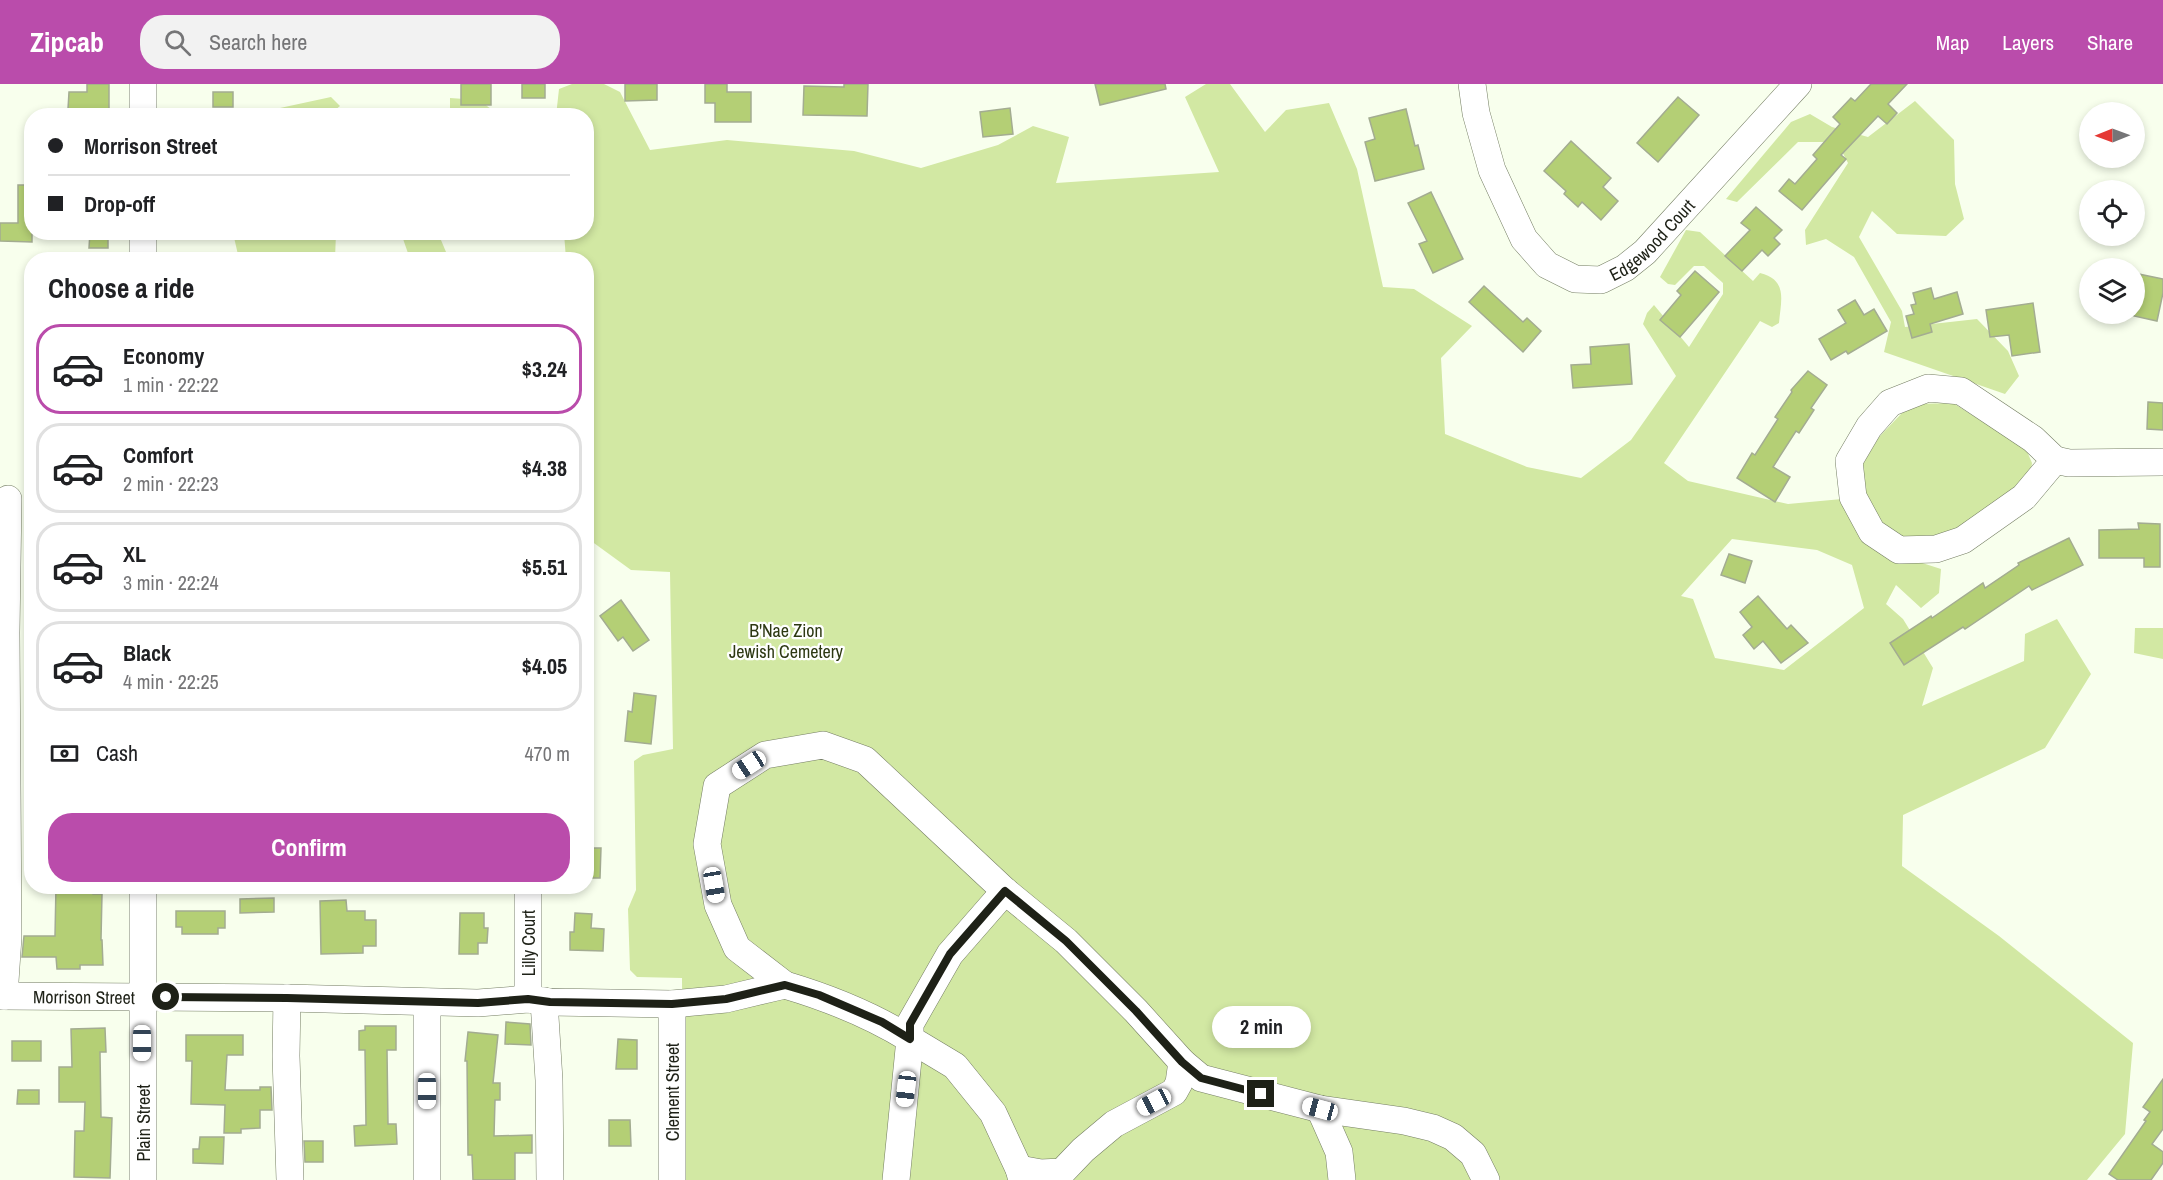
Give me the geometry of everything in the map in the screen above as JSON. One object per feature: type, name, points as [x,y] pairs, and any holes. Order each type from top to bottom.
[{"type":"street","points":[[142,84],[143,108]]},
{"type":"street","name":"Edgewood Court","points":[[1472,84],[1476,113],[1492,170],[1524,239],[1547,265],[1575,279],[1601,280],[1625,268],[1645,252],[1798,84]]},
{"type":"street","points":[[2055,460],[2024,497],[1963,540],[1936,549],[1899,550],[1872,532],[1853,497],[1849,461],[1869,427],[1890,403],[1928,388],[1960,391],[2033,439],[2055,460],[2068,463],[2163,462]]},
{"type":"street","points":[[2,996],[8,937],[6,633],[13,498]]},
{"type":"street","points":[[726,999],[735,978],[737,948],[718,905],[707,844],[717,786],[765,755],[823,744],[866,760],[1005,891],[1066,941],[1136,1011],[1182,1062],[1201,1078],[1320,1109],[1404,1121],[1433,1128],[1453,1137],[1473,1154],[1486,1180]]},
{"type":"street","points":[[896,1180],[910,1024],[950,954],[1005,891]]},
{"type":"street","name":"Plain Street","points":[[143,894],[143,1180]]},
{"type":"street","name":"Lilly Court","points":[[529,894],[536,1000],[549,1080],[550,1180]]},
{"type":"street","points":[[737,948],[785,985],[819,995],[871,1017],[955,1066],[993,1113],[1021,1175],[1041,1173],[1060,1176],[1083,1150],[1114,1124],[1174,1092],[1221,1083]]},
{"type":"street","name":"Morrison Street","points":[[2,996],[287,998],[478,1003],[536,1000],[672,1004],[726,999],[785,985]]},
{"type":"street","points":[[287,998],[286,1056],[290,1180]]},
{"type":"street","points":[[427,1002],[427,1180]]},
{"type":"street","name":"Clement Street","points":[[672,1004],[672,1180]]},
{"type":"street","points":[[1174,1092],[1179,1083],[1182,1062]]},
{"type":"street","points":[[1320,1109],[1339,1152],[1342,1180]]},
{"type":"green space","name":"B'Nae Zion Jewish Cemetery","points":[[572,84],[604,84],[620,92],[650,150],[727,140],[854,151],[921,168],[998,145],[1033,126],[1069,137],[1056,183],[1219,172],[1185,97],[1206,84],[1230,84],[1265,132],[1286,110],[1329,103],[1357,169],[1383,287],[1414,289],[1472,326],[1441,358],[1445,434],[1527,467],[1581,478],[1631,440],[1676,376],[1643,324],[1647,313],[1654,305],[1689,347],[1723,294],[1723,283],[1704,266],[1694,266],[1675,285],[1668,284],[1660,277],[1686,230],[1700,232],[1753,281],[1760,273],[1769,276],[1779,286],[1781,292],[1779,323],[1772,327],[1760,321],[1664,463],[1688,481],[1788,504],[1842,499],[1872,547],[1941,569],[1939,593],[1921,608],[1896,585],[1886,604],[1903,619],[1933,668],[1922,706],[2024,661],[2025,634],[2057,619],[2091,674],[2045,748],[1903,815],[1902,866],[1999,936],[2133,1043],[2125,1134],[2087,1180],[683,1180],[682,978],[637,977],[630,970],[628,909],[636,890],[634,761],[643,755],[673,749],[670,572],[631,570],[594,543],[594,252],[565,252],[565,240],[594,240],[594,108],[557,108],[559,89]],"holes":[[[1732,539],[1817,550],[1852,565],[1864,608],[1784,670],[1715,658],[1693,599],[1681,596]]]},
{"type":"green space","points":[[331,97],[340,106],[338,108],[280,108]]},
{"type":"green space","points":[[450,98],[479,100],[490,108],[450,108]]},
{"type":"green space","points":[[1915,101],[1954,140],[1955,184],[1964,219],[1946,236],[1897,234],[1872,211],[1859,237],[1902,311],[1905,327],[1977,319],[2008,351],[2019,376],[2005,394],[1884,352],[1891,322],[1854,257],[1826,239],[1806,245],[1805,230],[1848,163],[1837,142],[1798,142],[1737,202],[1726,199],[1791,122],[1810,114],[1832,127],[1868,137]]},
{"type":"green space","points":[[235,240],[336,240],[335,252],[237,252]]},
{"type":"green space","points":[[403,240],[441,240],[446,252],[408,252]]},
{"type":"green space","points":[[1953,403],[2026,449],[2032,463],[2030,476],[1966,526],[1942,537],[1908,542],[1885,529],[1866,505],[1863,464],[1879,437],[1902,413],[1916,404]]},
{"type":"green space","points":[[2135,628],[2163,628],[2163,659],[2134,653]]},
{"type":"building","points":[[87,84],[109,84],[109,108],[68,108],[69,92],[87,92]]},
{"type":"building","points":[[461,84],[491,84],[491,105],[461,105]]},
{"type":"building","points":[[522,84],[545,84],[545,98],[522,98]]},
{"type":"building","points":[[625,84],[657,84],[657,100],[625,101]]},
{"type":"building","points":[[705,84],[727,84],[727,92],[751,92],[751,122],[715,122],[715,103],[705,103]]},
{"type":"building","points":[[844,84],[868,84],[867,116],[803,115],[804,86],[844,87]]},
{"type":"building","points":[[1095,84],[1165,84],[1166,89],[1100,105]]},
{"type":"building","points":[[1871,84],[1907,84],[1888,104],[1897,113],[1887,124],[1878,116],[1841,155],[1846,159],[1802,210],[1779,191],[1789,179],[1795,184],[1817,159],[1813,155],[1840,124],[1833,117],[1851,98],[1855,101]]},
{"type":"building","points":[[213,92],[233,92],[233,107],[213,107]]},
{"type":"building","points":[[1678,97],[1699,115],[1658,162],[1637,143]]},
{"type":"building","points":[[1010,108],[1013,134],[983,137],[980,112]]},
{"type":"building","points":[[1406,109],[1415,146],[1418,145],[1424,169],[1375,181],[1365,142],[1375,139],[1369,118]]},
{"type":"building","points":[[1571,141],[1611,178],[1603,187],[1618,201],[1601,220],[1582,202],[1578,207],[1564,194],[1566,191],[1544,171]]},
{"type":"building","points":[[18,185],[24,185],[24,240],[32,240],[32,242],[0,241],[0,223],[18,223]]},
{"type":"building","points":[[1431,192],[1463,259],[1433,273],[1419,244],[1427,241],[1408,203]]},
{"type":"building","points":[[1756,207],[1782,230],[1774,238],[1780,244],[1768,256],[1762,250],[1742,271],[1725,256],[1750,230],[1741,223]]},
{"type":"building","points":[[90,240],[108,240],[108,248],[89,248]]},
{"type":"building","points":[[1695,271],[1719,292],[1680,337],[1660,320],[1681,295],[1677,291]]},
{"type":"building","points":[[2145,275],[2163,279],[2163,293],[2157,321],[2145,318]]},
{"type":"building","points":[[1484,286],[1523,322],[1527,318],[1541,331],[1523,352],[1469,302]]},
{"type":"building","points":[[1931,288],[1934,299],[1957,292],[1963,314],[1930,324],[1932,332],[1912,338],[1906,316],[1914,314],[1911,305],[1916,304],[1913,293]]},
{"type":"building","points":[[1855,300],[1864,315],[1874,309],[1887,331],[1848,354],[1846,351],[1831,360],[1819,339],[1846,323],[1838,310]]},
{"type":"building","points":[[2033,303],[2040,352],[2012,356],[2009,335],[1990,337],[1986,310]]},
{"type":"building","points":[[1629,344],[1632,384],[1573,388],[1571,365],[1591,364],[1590,347]]},
{"type":"building","points":[[1808,371],[1827,385],[1811,408],[1814,410],[1799,433],[1796,431],[1773,467],[1790,477],[1775,502],[1737,478],[1752,453],[1755,455],[1778,419],[1775,417],[1792,392],[1791,390]]},
{"type":"building","points":[[2148,402],[2163,403],[2163,430],[2147,429]]},
{"type":"building","points":[[2138,523],[2160,524],[2160,567],[2144,567],[2144,558],[2099,558],[2099,530],[2139,529]]},
{"type":"building","points":[[2069,538],[2083,565],[2032,590],[2029,586],[1965,629],[1963,627],[1904,665],[1890,643],[1983,583],[1985,588],[2019,565],[2018,563]]},
{"type":"building","points":[[1729,554],[1752,561],[1745,583],[1721,575]]},
{"type":"building","points":[[1758,596],[1787,629],[1791,625],[1808,643],[1781,663],[1763,641],[1754,649],[1743,635],[1752,627],[1740,612]]},
{"type":"building","points":[[621,600],[649,640],[633,651],[623,637],[618,641],[600,616]]},
{"type":"building","points":[[634,693],[656,696],[651,744],[625,741],[628,711],[632,712]]},
{"type":"building","points":[[594,848],[601,848],[600,878],[594,878]]},
{"type":"building","points":[[56,894],[102,894],[103,965],[80,965],[80,969],[57,969],[56,957],[22,957],[24,936],[55,936]]},
{"type":"building","points":[[274,898],[274,912],[240,913],[240,899]]},
{"type":"building","points":[[346,900],[347,911],[365,911],[365,920],[376,920],[376,946],[363,946],[363,953],[321,954],[320,901]]},
{"type":"building","points":[[176,911],[225,911],[225,928],[218,928],[218,934],[182,934],[182,927],[176,927]]},
{"type":"building","points":[[460,913],[484,913],[484,928],[488,928],[487,943],[478,943],[478,954],[459,954]]},
{"type":"building","points":[[575,913],[592,914],[591,928],[604,929],[603,951],[570,950],[570,932],[574,932]]},
{"type":"building","points":[[506,1022],[530,1024],[531,1045],[505,1044]]},
{"type":"building","points":[[365,1026],[396,1026],[396,1050],[387,1050],[388,1124],[396,1124],[397,1144],[355,1146],[354,1126],[366,1125],[365,1050],[359,1050],[359,1031],[365,1030]]},
{"type":"building","points":[[105,1028],[106,1052],[100,1052],[101,1117],[112,1118],[110,1178],[74,1177],[75,1131],[84,1131],[85,1102],[59,1102],[59,1067],[72,1067],[71,1029]]},
{"type":"building","points":[[468,1032],[498,1035],[493,1083],[500,1083],[500,1100],[495,1100],[494,1136],[532,1135],[532,1153],[515,1153],[515,1180],[473,1180],[472,1155],[468,1155],[467,1061],[465,1061]]},
{"type":"building","points":[[186,1035],[243,1035],[243,1055],[227,1055],[225,1090],[260,1090],[260,1087],[271,1087],[272,1110],[260,1110],[260,1128],[241,1129],[241,1133],[224,1133],[225,1105],[191,1104],[192,1061],[186,1061]]},
{"type":"building","points":[[618,1039],[637,1040],[637,1069],[616,1069]]},
{"type":"building","points":[[12,1041],[41,1041],[41,1061],[12,1061]]},
{"type":"building","points":[[2163,1079],[2163,1129],[2152,1144],[2163,1152],[2163,1163],[2151,1180],[2118,1180],[2109,1174],[2146,1121],[2144,1120],[2150,1112],[2143,1107]]},
{"type":"building","points":[[18,1090],[39,1090],[39,1104],[17,1104]]},
{"type":"building","points":[[609,1120],[630,1120],[631,1146],[609,1146]]},
{"type":"building","points":[[200,1137],[224,1137],[223,1164],[193,1163],[193,1149],[199,1149]]},
{"type":"building","points":[[304,1141],[323,1141],[323,1162],[305,1162]]},
{"type":"route","points":[[166,997],[478,1003],[528,999],[550,1002],[672,1004],[726,999],[785,985],[819,995],[882,1022],[910,1039],[910,1024],[950,954],[1005,891],[1066,941],[1136,1011],[1182,1062],[1201,1078],[1261,1094]]}]
